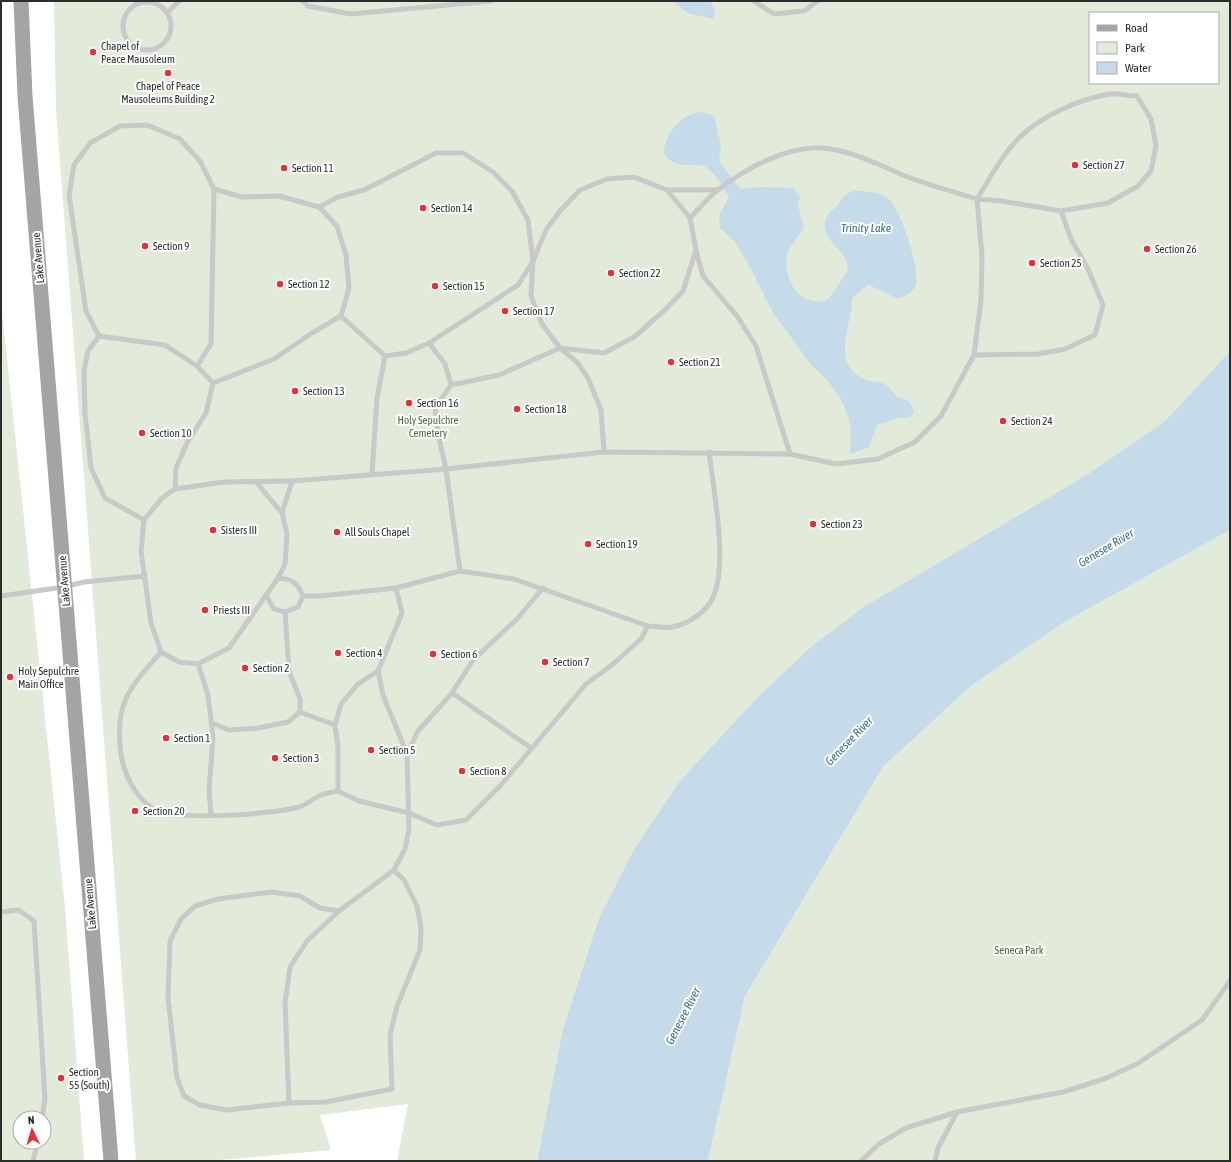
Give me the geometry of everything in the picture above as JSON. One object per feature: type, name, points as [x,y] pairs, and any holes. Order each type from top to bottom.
[{"type":"main road","name":"Lake Avenue","points":[[21,1],[25,96],[111,1161]]},
{"type":"lane","points":[[168,13],[179,1]]},
{"type":"lane","points":[[303,1],[308,6],[351,14],[491,1]]},
{"type":"lane","points":[[754,1],[774,14],[804,11],[818,1]]},
{"type":"lane","points":[[144,2],[151,2],[163,8],[168,13],[171,29],[164,43],[157,47],[141,49],[128,40],[123,25],[125,18],[133,7],[144,2]]},
{"type":"lane","points":[[256,482],[282,513],[287,534],[284,564],[267,597],[229,648],[198,664],[179,662],[161,652],[151,623],[141,551],[144,520],[162,498],[175,489],[224,482],[292,481],[446,469],[604,452],[790,454],[836,464],[878,458],[915,442],[941,416],[974,355],[981,300],[982,256],[977,199],[1002,160],[1021,136],[1051,115],[1075,104],[1110,94],[1137,96],[1151,119],[1156,146],[1151,171],[1138,186],[1108,203],[1061,210],[1002,201],[977,199],[915,180],[870,160],[822,148],[805,149],[788,152],[750,170],[717,190],[690,218]]},
{"type":"lane","points":[[99,336],[86,311],[69,195],[74,165],[90,143],[120,126],[147,125],[180,139],[200,161],[214,189],[211,344],[198,366]]},
{"type":"lane","points":[[319,207],[338,197],[364,190],[436,153],[464,154],[493,172],[512,191],[528,220],[533,261],[531,296],[542,324],[560,348],[577,362],[588,378],[601,410],[604,452]]},
{"type":"lane","points":[[340,316],[385,356],[406,353],[429,343],[518,285],[533,261],[546,230],[560,211],[580,190],[607,179],[634,177],[667,190],[717,190]]},
{"type":"lane","points":[[213,383],[274,359],[340,316],[349,288],[346,255],[337,226],[319,207],[279,196],[242,198],[214,189]]},
{"type":"lane","points":[[667,190],[690,218],[703,276],[737,316],[756,346],[790,454]]},
{"type":"lane","points":[[974,355],[1038,354],[1065,349],[1095,335],[1102,305],[1088,269],[1071,239],[1061,210]]},
{"type":"lane","points":[[460,572],[446,469],[438,434],[435,408],[451,385],[499,375],[560,348],[604,353],[634,338],[666,310],[683,290],[696,250]]},
{"type":"lane","points":[[99,336],[166,345],[198,366],[213,383]]},
{"type":"lane","points":[[99,336],[88,351],[84,371],[85,413],[91,468],[105,498],[144,520]]},
{"type":"lane","points":[[429,343],[446,364],[451,385]]},
{"type":"lane","points":[[372,474],[377,398],[385,356]]},
{"type":"lane","points":[[175,489],[176,468],[187,443],[206,413],[213,383]]},
{"type":"lane","points":[[303,596],[320,596],[396,588],[460,572],[514,579],[648,626],[670,628],[687,623],[702,611],[714,595],[719,571],[720,544],[709,452]]},
{"type":"lane","points":[[282,513],[292,481]]},
{"type":"lane","points":[[1,596],[64,588],[84,582],[144,576]]},
{"type":"lane","points":[[267,597],[274,609],[285,612],[298,607],[303,596],[299,586],[290,579],[278,578]]},
{"type":"lane","points":[[338,791],[338,747],[335,725],[341,704],[358,684],[378,671],[402,614],[396,588]]},
{"type":"lane","points":[[407,754],[418,731],[452,693],[473,660],[517,619],[543,588]]},
{"type":"lane","points":[[285,612],[289,671],[300,699],[300,712]]},
{"type":"lane","points":[[161,652],[131,688],[120,712],[119,738],[122,764],[134,790],[153,809],[178,815],[275,812],[301,807],[321,795],[338,791],[359,801],[409,813],[436,825],[466,820],[500,786],[586,684],[614,664],[641,639],[648,626]]},
{"type":"lane","points":[[198,664],[208,695],[212,723],[213,737],[208,791],[211,814]]},
{"type":"lane","points":[[289,1103],[285,1003],[290,967],[307,941],[338,911],[394,870],[405,849],[409,830],[407,754],[383,695],[378,671]]},
{"type":"lane","points":[[452,693],[531,748]]},
{"type":"lane","points":[[300,712],[335,725]]},
{"type":"lane","points":[[212,723],[229,730],[258,728],[288,722],[300,712]]},
{"type":"lane","points":[[338,911],[320,908],[300,896],[272,892],[218,898],[195,906],[181,919],[170,941],[168,998],[177,1078],[184,1096],[200,1105],[226,1110],[289,1103],[326,1102],[392,1089],[390,1035],[397,1006],[420,950],[421,928],[417,906],[404,880],[394,870]]},
{"type":"lane","points":[[1,912],[19,910],[34,921],[45,1098],[43,1110]]},
{"type":"lane","points":[[861,1161],[879,1144],[906,1128],[957,1112],[1063,1092],[1104,1079],[1137,1064],[1202,1020],[1230,981]]},
{"type":"lane","points":[[935,1161],[938,1148],[957,1112]]},
{"type":"lane","points":[[33,1161],[37,1150]]},
{"type":"green space","name":"Holy Sepulchre Cemetery","points":[[54,1],[1230,1],[1230,351],[1165,421],[1088,474],[865,606],[679,782],[634,849],[599,918],[563,1028],[537,1161],[397,1161],[408,1104],[320,1115],[331,1150],[209,1161],[136,1161],[56,109]]},
{"type":"green space","points":[[1,302],[65,907],[84,1161],[1,1161]]},
{"type":"green space","name":"Seneca Park","points":[[1230,530],[1230,1161],[708,1161],[745,996],[883,767],[971,686],[1063,623]]},
{"type":"water","points":[[671,1],[711,1],[715,13],[713,19],[688,13]]},
{"type":"water","name":"Trinity Lake","points":[[702,112],[710,114],[715,118],[721,148],[719,161],[740,189],[759,187],[794,188],[800,197],[798,206],[804,227],[788,252],[786,263],[789,278],[796,291],[801,296],[814,301],[824,301],[829,298],[848,270],[845,258],[828,237],[825,228],[827,216],[846,195],[857,191],[880,194],[890,200],[900,217],[909,242],[916,269],[915,287],[910,293],[898,299],[869,285],[861,290],[852,299],[845,345],[845,355],[848,365],[855,373],[867,381],[887,385],[897,397],[908,401],[914,412],[910,417],[898,418],[877,425],[869,447],[850,454],[851,431],[848,416],[840,398],[827,380],[812,366],[772,311],[749,265],[735,242],[720,228],[719,216],[729,197],[719,181],[706,167],[702,165],[685,165],[673,162],[668,159],[664,153],[667,138],[676,125],[687,116]]},
{"type":"water","name":"Genesee River","points":[[1230,351],[1230,530],[1063,623],[971,686],[883,767],[745,996],[708,1161],[537,1161],[563,1028],[599,918],[634,849],[679,782],[759,696],[812,646],[865,606],[1088,474],[1165,421]]},
{"type":"place","name":"Chapel of Peace Mausoleum","points":[[93,52]]},
{"type":"place","name":"Chapel of Peace Mausoleums Building 2","points":[[168,73]]},
{"type":"place","name":"Section 27","points":[[1075,165]]},
{"type":"place","name":"Section 11","points":[[284,168]]},
{"type":"place","name":"Section 14","points":[[423,208]]},
{"type":"place","name":"Section 9","points":[[145,246]]},
{"type":"place","name":"Section 26","points":[[1147,249]]},
{"type":"place","name":"Section 25","points":[[1032,263]]},
{"type":"place","name":"Section 22","points":[[611,273]]},
{"type":"place","name":"Section 12","points":[[280,284]]},
{"type":"place","name":"Section 15","points":[[435,286]]},
{"type":"place","name":"Section 17","points":[[505,311]]},
{"type":"place","name":"Section 21","points":[[671,362]]},
{"type":"place","name":"Section 13","points":[[295,391]]},
{"type":"place","name":"Section 16","points":[[409,403]]},
{"type":"place","name":"Section 18","points":[[517,409]]},
{"type":"place","name":"Section 24","points":[[1003,421]]},
{"type":"place","name":"Section 10","points":[[142,433]]},
{"type":"place","name":"Section 23","points":[[813,524]]},
{"type":"place","name":"Sisters III","points":[[213,530]]},
{"type":"place","name":"All Souls Chapel","points":[[337,532]]},
{"type":"place","name":"Section 19","points":[[588,544]]},
{"type":"place","name":"Priests III","points":[[205,610]]},
{"type":"place","name":"Section 4","points":[[338,653]]},
{"type":"place","name":"Section 6","points":[[433,654]]},
{"type":"place","name":"Section 7","points":[[545,662]]},
{"type":"place","name":"Section 2","points":[[245,668]]},
{"type":"place","name":"Holy Sepulchre Main Office","points":[[10,677]]},
{"type":"place","name":"Section 1","points":[[166,738]]},
{"type":"place","name":"Section 5","points":[[371,750]]},
{"type":"place","name":"Section 3","points":[[275,758]]},
{"type":"place","name":"Section 8","points":[[462,771]]},
{"type":"place","name":"Section 20","points":[[135,811]]},
{"type":"place","name":"Section 55 (South)","points":[[61,1078]]}]
